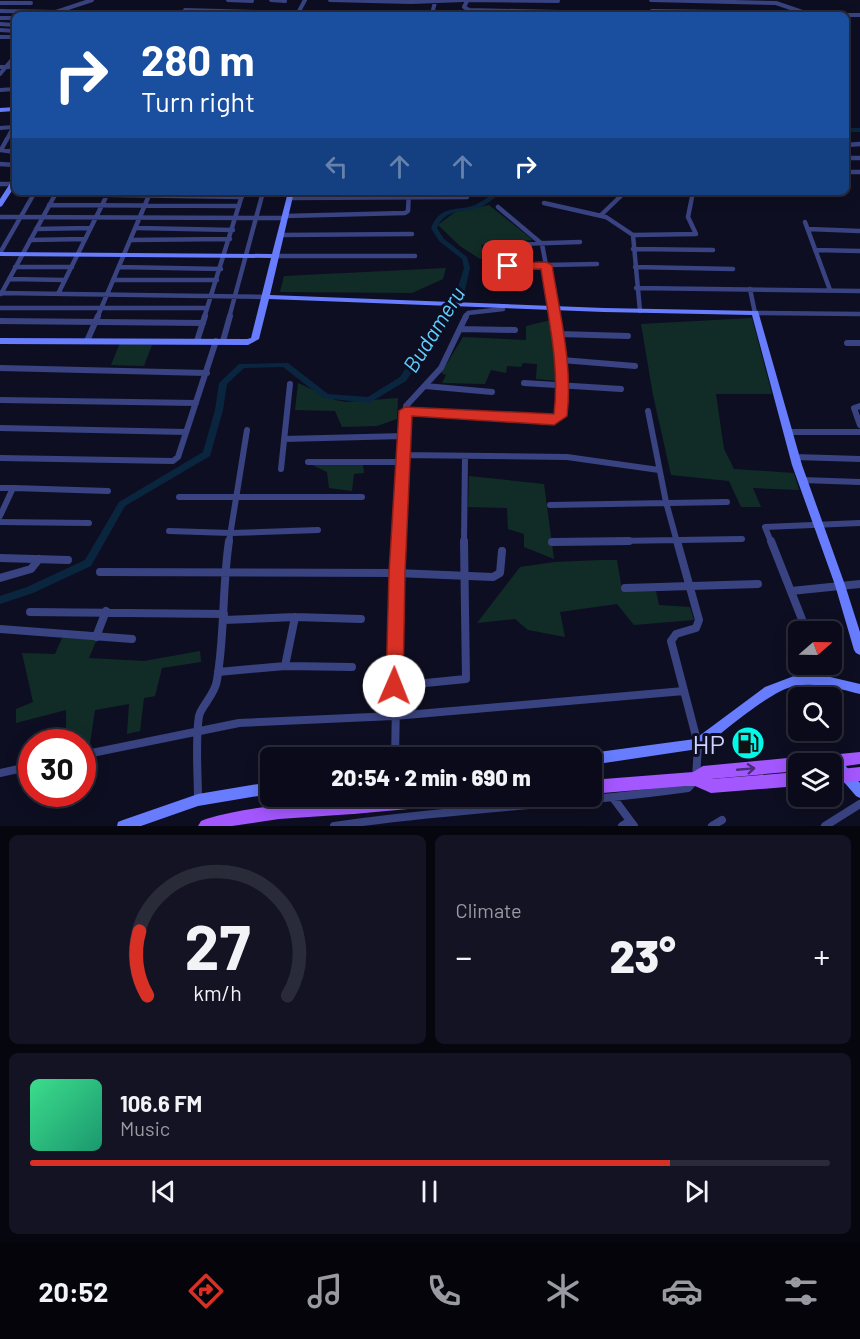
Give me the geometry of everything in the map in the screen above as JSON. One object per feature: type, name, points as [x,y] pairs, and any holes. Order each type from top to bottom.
[{"type":"main road","points":[[842,760],[860,758]]},
{"type":"main road","points":[[602,786],[691,779],[703,773],[788,765]]},
{"type":"main road","points":[[691,779],[711,786],[788,780]]},
{"type":"main road","points":[[206,826],[220,821],[277,812],[338,807]]},
{"type":"street","points":[[55,12],[71,9],[92,0]]},
{"type":"street","points":[[228,0],[252,1]]},
{"type":"street","points":[[272,0],[285,1]]},
{"type":"street","points":[[330,0],[395,12]]},
{"type":"street","points":[[336,12],[362,7],[465,0],[557,1]]},
{"type":"street","points":[[465,0],[464,7],[467,10],[529,12]]},
{"type":"street","points":[[651,0],[776,3],[802,12]]},
{"type":"street","points":[[245,12],[252,1]]},
{"type":"street","points":[[0,3],[32,2]]},
{"type":"street","points":[[0,11],[25,12],[32,2]]},
{"type":"street","points":[[432,12],[435,2]]},
{"type":"street","points":[[185,10],[206,12]]},
{"type":"street","points":[[652,11],[662,12]]},
{"type":"street","points":[[0,74],[12,60]]},
{"type":"street","points":[[0,67],[12,67]]},
{"type":"street","points":[[1,150],[12,129]]},
{"type":"street","points":[[0,204],[12,185]]},
{"type":"street","points":[[33,195],[0,253],[22,255],[415,256]]},
{"type":"street","points":[[0,294],[55,195]]},
{"type":"street","points":[[58,294],[98,216],[106,195]]},
{"type":"street","points":[[87,341],[150,195]]},
{"type":"street","points":[[197,341],[230,240],[242,195]]},
{"type":"street","points":[[0,458],[170,462],[178,457],[235,295],[262,195]]},
{"type":"street","points":[[0,341],[248,342],[255,339],[267,297],[290,195],[467,197]]},
{"type":"street","points":[[0,217],[257,218],[405,213],[408,211],[408,195]]},
{"type":"street","points":[[601,215],[622,195]]},
{"type":"street","points":[[544,203],[601,215],[615,221],[633,235],[696,234],[688,217],[692,195]]},
{"type":"street","points":[[49,205],[239,206]]},
{"type":"street","points":[[405,411],[554,420],[560,416],[563,386],[562,360],[542,244],[498,207]]},
{"type":"street","points":[[805,222],[830,290]]},
{"type":"street","points":[[36,229],[90,228]]},
{"type":"street","points":[[137,228],[233,230]]},
{"type":"street","points":[[808,230],[860,231]]},
{"type":"street","points":[[281,236],[411,234]]},
{"type":"street","points":[[633,235],[634,267],[640,311]]},
{"type":"street","points":[[30,240],[85,239]]},
{"type":"street","points":[[130,240],[230,240]]},
{"type":"street","points":[[487,245],[580,242]]},
{"type":"street","points":[[633,249],[713,250]]},
{"type":"street","points":[[815,250],[860,251]]},
{"type":"street","points":[[489,267],[597,264]]},
{"type":"street","points":[[15,267],[72,267]]},
{"type":"street","points":[[118,267],[221,268]]},
{"type":"street","points":[[634,267],[733,269]]},
{"type":"street","points":[[9,279],[64,280]]},
{"type":"street","points":[[113,280],[217,280]]},
{"type":"street","points":[[636,288],[860,291]]},
{"type":"street","points":[[750,290],[802,480],[840,585],[860,650]]},
{"type":"street","points":[[0,294],[235,295],[410,301],[502,307],[860,314]]},
{"type":"street","points":[[395,747],[397,573],[405,411],[410,400],[441,368],[466,316],[471,311],[502,307]]},
{"type":"street","points":[[0,308],[207,308]]},
{"type":"street","points":[[0,321],[203,323]]},
{"type":"street","points":[[460,329],[515,330]]},
{"type":"street","points":[[559,334],[628,336]]},
{"type":"street","points":[[847,343],[860,343]]},
{"type":"street","points":[[562,360],[635,366]]},
{"type":"street","points":[[0,368],[207,373]]},
{"type":"street","points":[[524,383],[621,389]]},
{"type":"street","points":[[281,469],[290,384]]},
{"type":"street","points":[[425,386],[492,392]]},
{"type":"street","points":[[0,400],[196,403]]},
{"type":"street","points":[[860,406],[854,408],[860,425]]},
{"type":"street","points":[[334,826],[341,823],[357,824],[394,817],[614,799],[688,788],[699,744],[671,641],[676,634],[699,624],[666,502],[648,411]]},
{"type":"street","points":[[0,428],[186,432]]},
{"type":"street","points":[[198,800],[199,714],[216,691],[224,617],[224,574],[247,430]]},
{"type":"street","points":[[788,432],[860,432]]},
{"type":"street","points":[[284,439],[404,436]]},
{"type":"street","points":[[308,462],[465,456],[589,458],[659,470]]},
{"type":"street","points":[[394,686],[466,679],[463,575],[465,456]]},
{"type":"street","points":[[795,457],[860,459]]},
{"type":"street","points":[[802,480],[860,482]]},
{"type":"street","points":[[0,488],[108,491]]},
{"type":"street","points":[[0,516],[13,488]]},
{"type":"street","points":[[179,498],[362,497]]},
{"type":"street","points":[[550,505],[727,502]]},
{"type":"street","points":[[0,522],[89,523]]},
{"type":"street","points":[[803,621],[765,526],[860,523]]},
{"type":"street","points":[[169,531],[231,533],[318,530]]},
{"type":"street","points":[[552,542],[742,539]]},
{"type":"street","points":[[100,572],[397,573],[493,577],[498,575],[502,551]]},
{"type":"street","points":[[0,558],[68,560]]},
{"type":"street","points":[[0,578],[31,569],[39,559]]},
{"type":"street","points":[[625,588],[758,584]]},
{"type":"street","points":[[791,591],[860,584]]},
{"type":"street","points":[[96,637],[106,611]]},
{"type":"street","points":[[30,612],[106,611],[224,617],[361,619]]},
{"type":"street","points":[[285,666],[295,617]]},
{"type":"street","points":[[0,629],[132,639]]},
{"type":"street","points":[[218,672],[285,666],[352,666]]},
{"type":"street","points":[[602,757],[699,744],[769,691],[785,684],[812,680],[860,689]]},
{"type":"street","points":[[96,752],[239,723],[394,716],[684,691]]},
{"type":"street","points":[[0,773],[18,769]]},
{"type":"street","points":[[845,775],[860,792]]},
{"type":"street","points":[[123,826],[198,800],[260,790]]},
{"type":"street","points":[[614,799],[629,824]]},
{"type":"street","points":[[825,826],[860,804]]},
{"type":"street","points":[[394,807],[394,817]]},
{"type":"street","points":[[712,826],[722,820]]},
{"type":"green space","points":[[489,205],[533,240],[481,245],[487,258],[480,259],[460,246],[438,225],[455,212]]},
{"type":"green space","points":[[446,268],[443,279],[412,293],[280,292],[284,276]]},
{"type":"green space","points":[[752,318],[772,394],[716,394],[724,449],[734,469],[794,473],[799,490],[753,488],[761,507],[741,507],[729,481],[671,475],[653,395],[641,324]]},
{"type":"green space","points":[[551,320],[559,381],[536,379],[537,364],[523,363],[521,367],[507,366],[506,373],[491,370],[485,384],[442,383],[446,375],[441,373],[463,337],[526,340],[526,326]]},
{"type":"green space","points":[[120,343],[152,345],[144,366],[111,365]]},
{"type":"green space","points":[[298,383],[335,400],[346,402],[398,398],[397,419],[377,426],[342,427],[335,411],[295,410]]},
{"type":"green space","points":[[310,464],[363,465],[364,473],[354,474],[352,491],[329,488],[327,472]]},
{"type":"green space","points":[[469,476],[544,484],[554,559],[524,547],[524,534],[508,529],[507,508],[468,507]]},
{"type":"green space","points":[[617,560],[622,590],[656,591],[659,605],[690,607],[694,620],[634,625],[617,604],[560,612],[565,637],[528,630],[515,619],[477,623],[520,567],[555,562]]},
{"type":"green space","points":[[62,638],[97,639],[89,658],[144,661],[200,651],[201,662],[162,668],[155,696],[144,698],[140,731],[127,734],[129,704],[95,710],[92,729],[66,729],[66,710],[16,723],[16,709],[33,702],[22,653],[55,654]]},
{"type":"waterway","name":"Budameru","points":[[849,130],[860,130]]},
{"type":"waterway","name":"Budameru","points":[[0,600],[30,590],[88,563],[122,504],[207,454],[219,410],[223,383],[242,366],[285,365],[326,396],[369,400],[403,379],[461,290],[467,268],[465,258],[441,240],[434,228],[440,217],[445,214],[480,205],[495,195]]},
{"type":"place","name":"HP","points":[[748,743]]},
{"type":"route","points":[[394,686],[405,411],[554,420],[560,416],[563,395],[562,360],[546,265],[508,266]]}]
